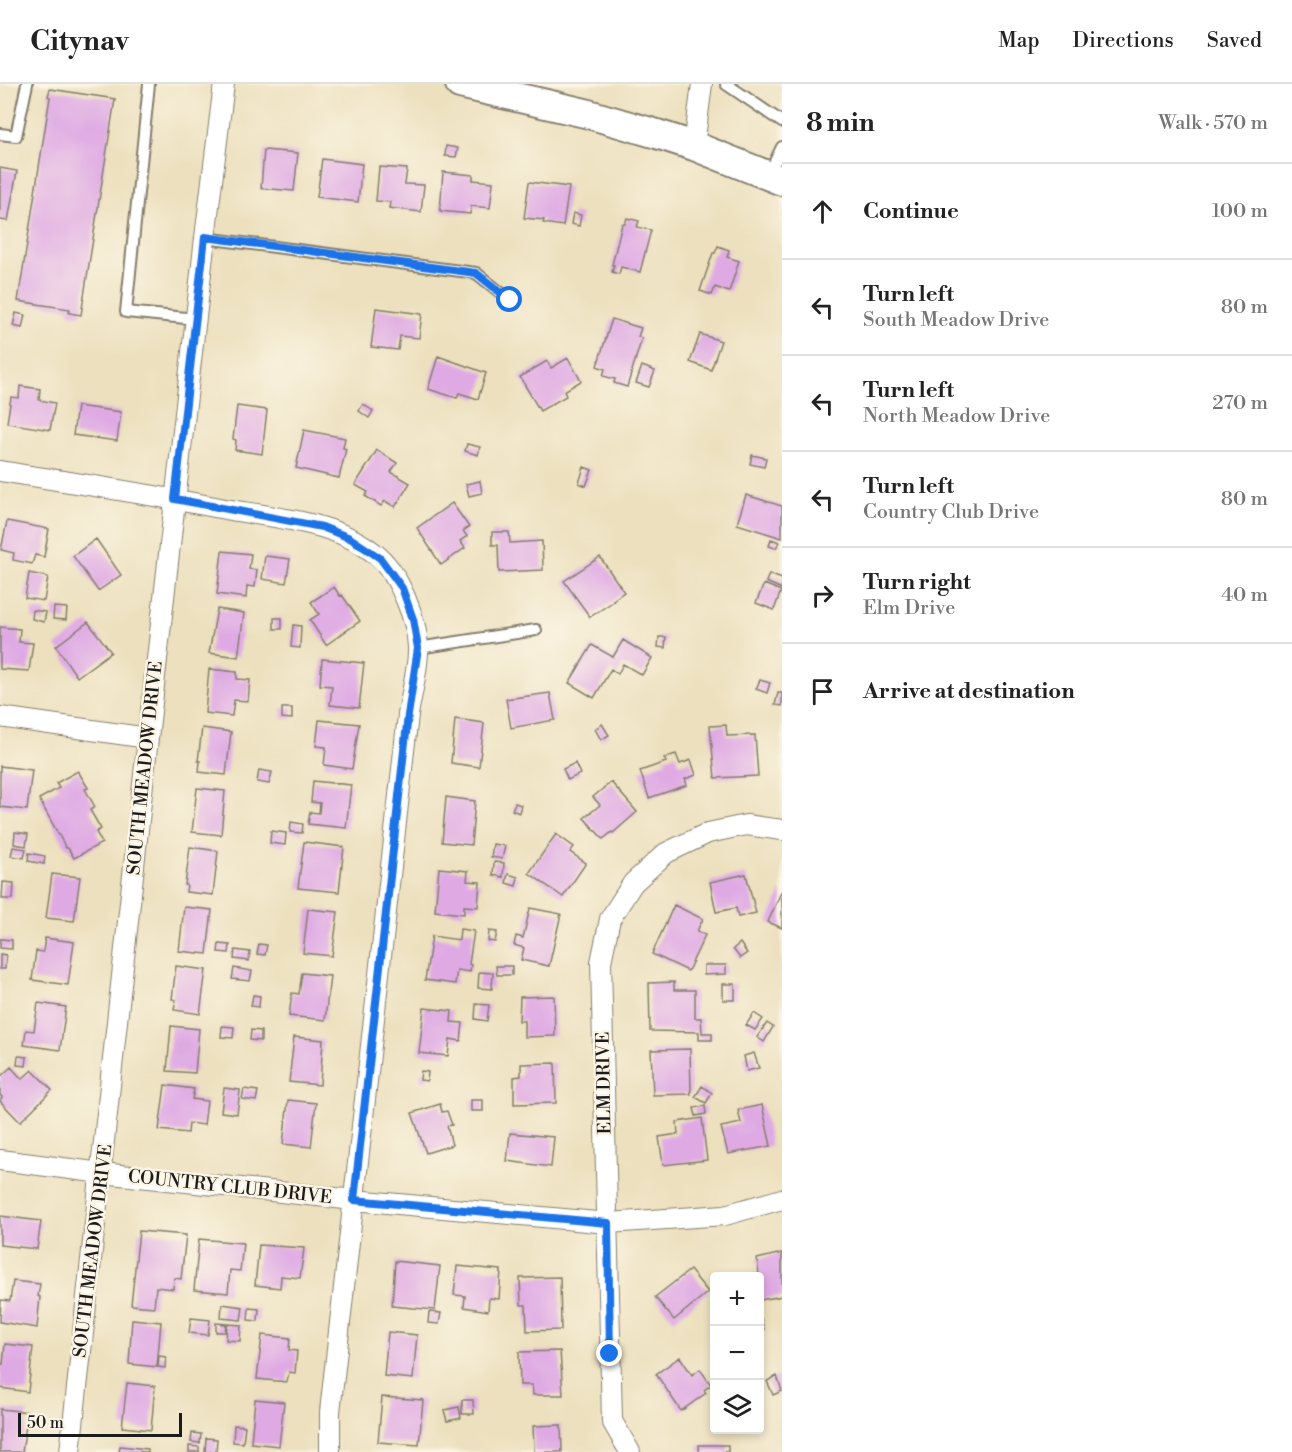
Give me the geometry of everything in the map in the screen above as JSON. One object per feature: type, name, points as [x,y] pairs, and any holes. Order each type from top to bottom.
[{"type":"main road","points":[[460,84],[531,96],[694,146],[775,178]]},
{"type":"street","name":"SOUTH MEADOW DRIVE","points":[[70,1452],[195,318],[224,84]]},
{"type":"street","points":[[694,146],[702,84]]},
{"type":"street","points":[[0,471],[175,499],[322,527],[350,538],[380,558],[402,588],[413,619],[418,648],[408,715],[330,1412],[330,1452]]},
{"type":"street","points":[[0,717],[148,738]]},
{"type":"street","name":"ELM DRIVE","points":[[630,1452],[612,1420],[601,962],[610,919],[633,883],[666,853],[708,833],[746,825],[782,830]]},
{"type":"street","name":"COUNTRY CLUB DRIVE","points":[[0,1160],[354,1200],[608,1223],[725,1215],[782,1199]]},
{"type":"lane","points":[[0,134],[16,136],[27,84]]},
{"type":"lane","points":[[149,84],[126,312],[195,318]]},
{"type":"lane","points":[[726,84],[782,122]]},
{"type":"lane","points":[[775,178],[782,147]]},
{"type":"lane","points":[[205,237],[476,273],[510,300]]},
{"type":"lane","points":[[418,648],[536,630]]},
{"type":"building","points":[[50,89],[115,99],[81,315],[69,313],[70,309],[18,301]]},
{"type":"building","points":[[446,146],[458,148],[456,157],[445,156]]},
{"type":"building","points":[[264,150],[298,153],[294,191],[261,188]]},
{"type":"building","points":[[322,159],[362,164],[358,202],[317,197]]},
{"type":"building","points":[[379,167],[407,169],[405,184],[424,185],[421,212],[389,208],[390,202],[376,201]]},
{"type":"building","points":[[0,168],[17,171],[8,221],[0,220]]},
{"type":"building","points":[[443,172],[473,175],[473,180],[493,182],[490,208],[471,206],[470,214],[440,211]]},
{"type":"building","points":[[529,182],[569,187],[563,226],[543,223],[544,220],[524,218]]},
{"type":"building","points":[[573,213],[581,215],[579,226],[571,224]]},
{"type":"building","points":[[627,218],[639,221],[637,227],[651,230],[640,272],[621,267],[619,274],[612,272],[614,265],[612,265],[622,224],[625,224]]},
{"type":"building","points":[[718,246],[729,250],[727,257],[739,261],[729,292],[715,287],[712,295],[700,291],[713,253]]},
{"type":"building","points":[[376,308],[422,314],[419,338],[400,336],[398,350],[371,347]]},
{"type":"building","points":[[16,313],[25,315],[22,328],[13,326]]},
{"type":"building","points":[[612,319],[641,328],[638,337],[642,338],[627,387],[614,383],[615,379],[603,376],[605,369],[597,366]]},
{"type":"building","points":[[700,334],[721,341],[711,370],[690,362]]},
{"type":"building","points":[[438,356],[486,373],[478,399],[459,393],[457,398],[428,389]]},
{"type":"building","points":[[568,358],[581,381],[564,391],[566,396],[540,411],[520,377],[547,361],[551,368]]},
{"type":"building","points":[[642,366],[655,371],[649,387],[636,383]]},
{"type":"building","points":[[20,386],[40,389],[39,400],[55,403],[50,430],[7,423],[11,397],[19,398]]},
{"type":"building","points":[[363,404],[373,411],[369,418],[359,411]]},
{"type":"building","points":[[77,406],[121,412],[117,441],[73,435]]},
{"type":"building","points":[[237,406],[267,410],[262,454],[235,450],[236,440],[233,439]]},
{"type":"building","points":[[304,430],[345,438],[343,448],[346,449],[339,478],[296,468]]},
{"type":"building","points":[[467,444],[480,447],[478,455],[465,451]]},
{"type":"building","points":[[377,450],[397,463],[391,472],[410,483],[395,507],[385,501],[381,506],[365,496],[368,492],[355,485]]},
{"type":"building","points":[[752,455],[766,458],[764,467],[750,464]]},
{"type":"building","points":[[584,467],[592,470],[586,486],[579,483]]},
{"type":"building","points":[[480,481],[482,493],[469,496],[466,484]]},
{"type":"building","points":[[746,495],[782,506],[782,538],[737,524]]},
{"type":"building","points":[[452,503],[469,527],[463,531],[467,536],[460,541],[465,548],[441,565],[417,528]]},
{"type":"building","points":[[7,521],[49,529],[44,557],[35,555],[32,564],[13,560],[14,553],[1,550]]},
{"type":"building","points":[[492,532],[509,532],[510,543],[542,541],[543,570],[499,572],[498,545],[492,545]]},
{"type":"building","points":[[96,539],[121,575],[98,591],[73,556]]},
{"type":"building","points":[[771,539],[779,542],[776,548],[769,546]]},
{"type":"building","points":[[222,551],[251,554],[249,569],[257,570],[255,587],[247,586],[246,598],[217,594]]},
{"type":"building","points":[[265,556],[290,559],[286,583],[262,579]]},
{"type":"building","points":[[600,557],[624,592],[590,617],[564,581]]},
{"type":"building","points":[[29,573],[48,577],[44,601],[25,598]]},
{"type":"building","points":[[769,574],[782,579],[782,589],[766,582]]},
{"type":"building","points":[[764,584],[781,591],[774,610],[756,603]]},
{"type":"building","points":[[334,587],[360,621],[326,645],[310,620],[319,614],[311,602]]},
{"type":"building","points":[[54,607],[67,608],[66,620],[53,619]]},
{"type":"building","points":[[217,609],[244,613],[238,657],[209,653]]},
{"type":"building","points":[[33,610],[46,612],[44,622],[32,619]]},
{"type":"building","points":[[274,618],[282,618],[282,629],[274,629]]},
{"type":"building","points":[[88,622],[111,652],[77,677],[56,646]]},
{"type":"building","points":[[293,625],[301,626],[300,648],[291,647]]},
{"type":"building","points":[[0,627],[20,629],[19,642],[33,643],[29,671],[0,669]]},
{"type":"building","points":[[659,637],[666,637],[665,648],[658,647]]},
{"type":"building","points":[[623,640],[652,658],[642,675],[623,664],[618,674],[611,669],[594,698],[569,683],[592,645],[613,657]]},
{"type":"building","points":[[322,659],[364,663],[359,708],[330,705],[332,686],[320,685]]},
{"type":"building","points":[[209,669],[237,672],[237,679],[250,680],[248,701],[234,700],[232,716],[205,713]]},
{"type":"building","points":[[760,680],[770,683],[767,693],[756,689]]},
{"type":"building","points":[[550,693],[555,720],[511,728],[506,699]]},
{"type":"building","points":[[778,693],[782,693],[782,706],[775,705]]},
{"type":"building","points":[[282,708],[292,708],[292,719],[282,718]]},
{"type":"building","points":[[455,719],[484,723],[479,767],[451,763]]},
{"type":"building","points":[[319,720],[359,724],[352,769],[324,765],[326,747],[316,746]]},
{"type":"building","points":[[602,724],[609,735],[601,740],[595,729]]},
{"type":"building","points":[[726,725],[727,736],[755,735],[758,776],[715,778],[710,726]]},
{"type":"building","points":[[202,728],[231,732],[226,775],[199,772]]},
{"type":"building","points":[[676,754],[680,764],[691,760],[696,775],[685,779],[687,785],[649,798],[640,771],[666,762],[664,758]]},
{"type":"building","points":[[575,763],[580,774],[568,780],[563,769]]},
{"type":"building","points":[[0,766],[32,770],[27,810],[0,807]]},
{"type":"building","points":[[259,770],[272,772],[269,784],[257,782]]},
{"type":"building","points":[[78,771],[95,807],[90,810],[101,829],[96,832],[102,843],[74,858],[39,799],[59,788],[56,783]]},
{"type":"building","points":[[313,781],[351,785],[346,828],[308,824],[310,812],[319,813],[320,803],[311,802]]},
{"type":"building","points":[[611,782],[637,812],[603,839],[584,818],[600,805],[593,797]]},
{"type":"building","points":[[197,788],[225,791],[221,835],[192,832]]},
{"type":"building","points":[[446,797],[475,801],[471,845],[442,842]]},
{"type":"building","points":[[515,803],[521,805],[519,813],[512,810]]},
{"type":"building","points":[[291,822],[303,824],[302,833],[290,832]]},
{"type":"building","points":[[271,831],[286,833],[285,845],[270,843]]},
{"type":"building","points":[[15,832],[28,834],[26,846],[14,844]]},
{"type":"building","points":[[556,834],[574,847],[570,852],[586,863],[563,897],[529,873]]},
{"type":"building","points":[[304,842],[344,847],[339,892],[298,888]]},
{"type":"building","points":[[493,844],[505,846],[502,859],[491,857]]},
{"type":"building","points":[[13,847],[26,849],[24,858],[11,856]]},
{"type":"building","points":[[190,847],[218,851],[213,895],[186,892]]},
{"type":"building","points":[[29,853],[45,856],[44,864],[28,861]]},
{"type":"building","points":[[494,862],[504,863],[503,877],[493,875]]},
{"type":"building","points":[[439,868],[468,871],[467,881],[480,882],[478,907],[464,906],[464,914],[435,911]]},
{"type":"building","points":[[52,874],[80,877],[74,921],[46,918]]},
{"type":"building","points":[[508,874],[518,877],[516,886],[506,883]]},
{"type":"building","points":[[746,874],[756,913],[738,917],[736,908],[716,912],[710,882]]},
{"type":"building","points":[[3,882],[14,883],[13,899],[2,899]]},
{"type":"building","points":[[782,890],[782,928],[768,922]]},
{"type":"building","points":[[674,905],[703,919],[697,931],[705,935],[688,971],[652,954]]},
{"type":"building","points":[[184,907],[212,910],[207,954],[179,951]]},
{"type":"building","points":[[530,908],[561,914],[549,966],[521,960],[524,948],[514,945],[516,936],[523,938]]},
{"type":"building","points":[[308,909],[338,912],[332,956],[303,953]]},
{"type":"building","points":[[460,929],[474,931],[470,972],[457,970],[455,984],[425,980],[432,936],[459,940]]},
{"type":"building","points":[[489,931],[497,932],[495,942],[488,941]]},
{"type":"building","points":[[45,938],[74,942],[68,985],[32,980],[36,951],[43,952]]},
{"type":"building","points":[[0,939],[12,940],[12,949],[0,948]]},
{"type":"building","points":[[740,943],[747,953],[740,958],[733,949]]},
{"type":"building","points":[[219,944],[230,945],[229,953],[218,952]]},
{"type":"building","points":[[259,944],[267,945],[265,955],[257,954]]},
{"type":"building","points":[[235,950],[250,952],[249,961],[234,959]]},
{"type":"building","points":[[0,954],[6,955],[5,969],[0,969]]},
{"type":"building","points":[[704,965],[726,965],[726,974],[704,975]]},
{"type":"building","points":[[176,966],[206,970],[200,1014],[174,1010],[176,1000],[172,999]]},
{"type":"building","points":[[496,966],[512,966],[512,975],[497,975]]},
{"type":"building","points":[[234,968],[252,971],[250,981],[232,979]]},
{"type":"building","points":[[479,972],[493,973],[492,989],[478,988]]},
{"type":"building","points":[[302,973],[330,976],[325,1020],[289,1016],[292,993],[299,994]]},
{"type":"building","points":[[674,982],[674,990],[695,990],[695,1018],[701,1018],[702,1033],[712,1033],[712,1040],[699,1040],[699,1032],[650,1031],[649,983]]},
{"type":"building","points":[[723,984],[735,984],[735,1000],[723,1000]]},
{"type":"building","points":[[253,995],[260,996],[259,1007],[251,1006]]},
{"type":"building","points":[[554,996],[555,1036],[524,1037],[524,1021],[519,1021],[520,997]]},
{"type":"building","points":[[38,1003],[66,1007],[60,1050],[24,1045],[26,1030],[34,1031]]},
{"type":"building","points":[[476,1004],[489,1005],[487,1021],[475,1019]]},
{"type":"building","points":[[424,1008],[452,1011],[451,1022],[463,1023],[461,1041],[450,1039],[448,1056],[419,1053]]},
{"type":"building","points":[[754,1013],[763,1019],[755,1030],[746,1025]]},
{"type":"building","points":[[767,1023],[773,1027],[764,1042],[757,1037]]},
{"type":"building","points":[[171,1026],[199,1029],[195,1073],[167,1071]]},
{"type":"building","points":[[222,1026],[234,1027],[233,1038],[221,1037]]},
{"type":"building","points":[[251,1030],[261,1031],[261,1041],[250,1040]]},
{"type":"building","points":[[294,1037],[323,1040],[320,1085],[289,1082]]},
{"type":"building","points":[[690,1049],[691,1094],[653,1095],[651,1050]]},
{"type":"building","points":[[754,1053],[759,1068],[747,1071],[744,1056]]},
{"type":"building","points":[[18,1056],[27,1057],[26,1066],[17,1065]]},
{"type":"building","points":[[555,1063],[556,1103],[514,1104],[514,1077],[521,1076],[521,1064]]},
{"type":"building","points":[[11,1067],[22,1079],[32,1070],[52,1090],[20,1122],[0,1101],[2,1097],[0,1077]]},
{"type":"building","points":[[421,1071],[428,1072],[427,1081],[420,1080]]},
{"type":"building","points":[[165,1085],[194,1089],[192,1099],[207,1101],[204,1125],[189,1123],[188,1133],[159,1130]]},
{"type":"building","points":[[702,1086],[712,1093],[706,1103],[695,1097]]},
{"type":"building","points":[[224,1088],[240,1090],[237,1114],[221,1112]]},
{"type":"building","points":[[244,1089],[258,1091],[256,1101],[242,1099]]},
{"type":"building","points":[[288,1100],[316,1103],[311,1147],[283,1144]]},
{"type":"building","points":[[471,1100],[483,1100],[483,1111],[471,1111]]},
{"type":"building","points":[[440,1104],[442,1112],[447,1111],[452,1125],[447,1126],[452,1145],[426,1153],[412,1113]]},
{"type":"building","points":[[762,1105],[771,1146],[728,1154],[721,1127],[741,1123],[738,1110]]},
{"type":"building","points":[[705,1106],[706,1114],[696,1116],[694,1108]]},
{"type":"building","points":[[702,1118],[707,1160],[663,1165],[659,1137],[678,1134],[677,1122]]},
{"type":"building","points":[[510,1133],[554,1137],[551,1167],[507,1161]]},
{"type":"building","points":[[0,1216],[41,1221],[37,1249],[0,1245]]},
{"type":"building","points":[[139,1231],[186,1235],[181,1279],[174,1278],[173,1289],[156,1287],[154,1307],[131,1305]]},
{"type":"building","points":[[199,1239],[243,1243],[240,1271],[230,1270],[228,1293],[194,1290]]},
{"type":"building","points":[[259,1245],[304,1248],[300,1278],[281,1276],[280,1288],[255,1285]]},
{"type":"building","points":[[782,1253],[782,1296],[764,1299],[764,1272],[759,1272],[757,1259]]},
{"type":"building","points":[[395,1261],[440,1266],[435,1310],[392,1306]]},
{"type":"building","points":[[457,1266],[501,1270],[499,1299],[489,1298],[488,1311],[464,1307],[465,1296],[454,1295]]},
{"type":"building","points":[[690,1270],[708,1292],[674,1320],[655,1297]]},
{"type":"building","points":[[560,1277],[561,1330],[527,1331],[526,1305],[521,1305],[520,1278]]},
{"type":"building","points":[[13,1281],[40,1284],[37,1328],[0,1322],[1,1300],[10,1301]]},
{"type":"building","points":[[222,1304],[243,1307],[241,1320],[221,1318]]},
{"type":"building","points":[[249,1308],[259,1309],[258,1321],[248,1320]]},
{"type":"building","points":[[429,1312],[441,1313],[439,1324],[428,1323]]},
{"type":"building","points":[[191,1318],[210,1320],[208,1335],[189,1333]]},
{"type":"building","points":[[132,1319],[161,1322],[157,1367],[129,1364]]},
{"type":"building","points":[[216,1323],[226,1324],[225,1332],[216,1332]]},
{"type":"building","points":[[227,1324],[241,1325],[240,1341],[226,1340]]},
{"type":"building","points":[[388,1332],[417,1335],[413,1379],[384,1376]]},
{"type":"building","points":[[262,1335],[290,1338],[289,1350],[297,1351],[295,1373],[289,1372],[287,1382],[257,1379]]},
{"type":"building","points":[[5,1344],[33,1347],[28,1392],[0,1388],[0,1364],[3,1364]]},
{"type":"building","points":[[560,1351],[563,1395],[533,1395],[532,1385],[520,1385],[519,1352]]},
{"type":"building","points":[[159,1356],[166,1357],[165,1368],[158,1367]]},
{"type":"building","points":[[680,1357],[692,1375],[700,1369],[710,1386],[704,1390],[706,1393],[681,1411],[656,1374]]},
{"type":"building","points":[[777,1376],[782,1391],[773,1395],[767,1381]]},
{"type":"building","points":[[127,1383],[155,1386],[151,1430],[122,1427]]},
{"type":"building","points":[[382,1397],[423,1400],[419,1445],[378,1442]]},
{"type":"building","points":[[255,1399],[284,1402],[279,1446],[251,1443]]},
{"type":"building","points":[[462,1400],[473,1400],[474,1414],[462,1414]]},
{"type":"building","points":[[459,1407],[461,1418],[447,1421],[444,1410]]},
{"type":"building","points":[[0,1409],[28,1412],[22,1452],[0,1452]]},
{"type":"building","points":[[234,1425],[245,1426],[243,1443],[233,1442]]},
{"type":"building","points":[[561,1425],[562,1452],[534,1452],[533,1426]]},
{"type":"building","points":[[192,1433],[201,1434],[200,1443],[191,1442]]},
{"type":"building","points":[[206,1438],[217,1439],[216,1452],[205,1452]]},
{"type":"building","points":[[699,1445],[728,1445],[728,1452],[699,1452]]},
{"type":"building","points":[[120,1446],[148,1449],[148,1452],[119,1452]]},
{"type":"building","points":[[189,1446],[199,1447],[199,1452],[189,1452]]},
{"type":"route","points":[[510,300],[476,273],[205,237],[175,499],[322,527],[350,538],[380,558],[402,588],[413,619],[418,648],[408,715],[354,1200],[608,1223],[610,1354]]}]
